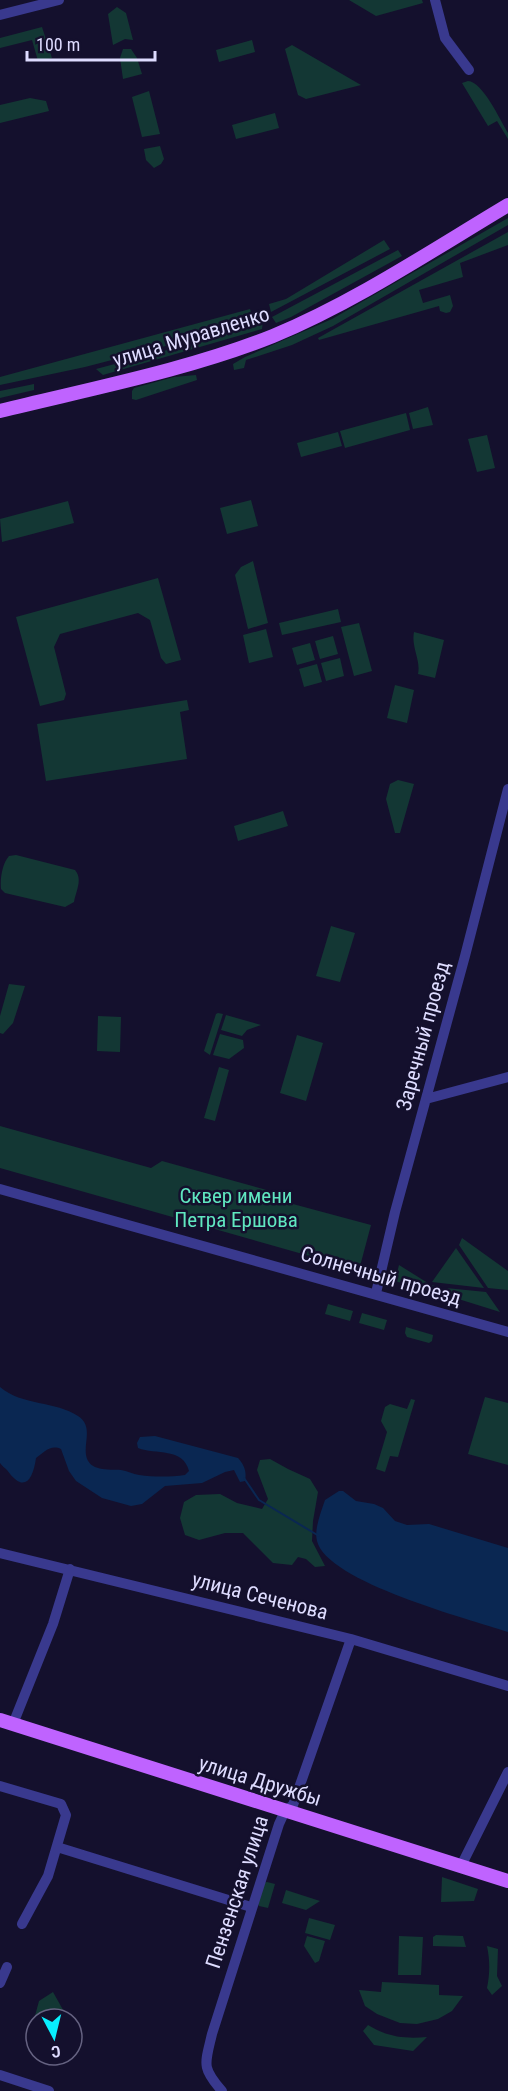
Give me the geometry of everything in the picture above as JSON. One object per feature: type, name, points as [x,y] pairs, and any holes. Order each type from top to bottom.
[{"type":"main road","name":"улица Муравленко","points":[[0,411],[212,357],[272,336],[337,306],[508,206]]},
{"type":"main road","name":"улица Дружбы","points":[[7,1722],[508,1881]]},
{"type":"street","points":[[0,15],[59,0]]},
{"type":"street","points":[[435,0],[445,38],[470,70]]},
{"type":"street","name":"Заречный проезд","points":[[376,1293],[395,1212],[508,789]]},
{"type":"street","points":[[426,1099],[508,1077]]},
{"type":"street","name":"Солнечный проезд","points":[[0,1189],[508,1332]]},
{"type":"street","name":"улица Сеченова","points":[[0,1553],[351,1639],[508,1686]]},
{"type":"street","points":[[7,1722],[53,1624],[70,1569]]},
{"type":"street","name":"Пензенская улица","points":[[222,2091],[207,2074],[206,2057],[251,1907],[279,1824],[285,1811],[293,1804],[351,1639]]},
{"type":"street","points":[[461,1866],[508,1772]]},
{"type":"street","points":[[0,1786],[61,1804],[66,1815],[48,1876],[22,1924]]},
{"type":"street","points":[[57,1847],[251,1907]]},
{"type":"street","points":[[0,1983],[6,1966]]},
{"type":"street","points":[[0,2075],[50,2091]]},
{"type":"green space","points":[[349,0],[422,0],[423,3],[376,16]]},
{"type":"green space","points":[[117,7],[126,13],[133,40],[125,39],[113,45],[108,14]]},
{"type":"green space","points":[[42,27],[52,58],[38,61],[32,40],[0,48],[0,38]]},
{"type":"green space","points":[[252,40],[255,52],[219,62],[216,50]]},
{"type":"green space","points":[[292,45],[361,85],[306,99],[298,95],[285,49]]},
{"type":"green space","points":[[123,49],[131,49],[137,58],[142,74],[123,79],[120,58]]},
{"type":"green space","points":[[468,81],[474,83],[485,94],[508,133],[508,139],[497,121],[488,126],[462,83]]},
{"type":"green space","points":[[149,91],[160,134],[142,137],[132,97]]},
{"type":"green space","points":[[30,98],[46,101],[49,111],[0,123],[0,105]]},
{"type":"green space","points":[[275,113],[279,128],[236,139],[232,125]]},
{"type":"green space","points":[[160,146],[164,159],[154,168],[146,160],[144,149]]},
{"type":"green space","points":[[508,218],[508,225],[333,326],[292,345],[246,360],[244,368],[234,370],[233,364],[245,357],[332,319]]},
{"type":"green space","points":[[508,232],[508,245],[460,263],[463,277],[419,290],[423,303],[450,295],[453,306],[450,312],[440,311],[439,306],[319,340],[318,338]]},
{"type":"green space","points":[[384,240],[390,249],[271,312],[269,304],[286,299]]},
{"type":"green space","points":[[398,250],[402,256],[291,317],[276,323],[272,317]]},
{"type":"green space","points":[[250,309],[253,318],[204,336],[85,367],[0,385],[0,377]]},
{"type":"green space","points":[[263,321],[262,329],[103,375],[96,369],[205,340]]},
{"type":"green space","points":[[196,375],[197,380],[136,400],[132,399],[134,388],[174,377]]},
{"type":"green space","points":[[34,384],[34,390],[0,398],[0,391]]},
{"type":"green space","points":[[428,407],[433,425],[413,429],[409,413]]},
{"type":"green space","points":[[406,413],[410,430],[345,448],[340,431]]},
{"type":"green space","points":[[338,432],[342,446],[301,457],[297,443]]},
{"type":"green space","points":[[487,435],[495,468],[477,472],[468,439]]},
{"type":"green space","points":[[251,500],[258,526],[227,534],[220,508]]},
{"type":"green space","points":[[68,501],[74,523],[2,542],[0,519]]},
{"type":"green space","points":[[253,561],[268,623],[248,629],[235,575],[241,567]]},
{"type":"green space","points":[[158,578],[181,660],[166,664],[161,658],[150,620],[138,613],[60,634],[54,647],[66,694],[64,700],[40,706],[16,617]]},
{"type":"green space","points":[[338,609],[341,622],[282,635],[279,623]]},
{"type":"green space","points":[[359,623],[372,671],[354,676],[341,627]]},
{"type":"green space","points":[[266,629],[273,657],[249,663],[243,635]]},
{"type":"green space","points":[[414,632],[444,640],[435,678],[418,674]]},
{"type":"green space","points":[[333,636],[338,654],[320,659],[315,641]]},
{"type":"green space","points":[[310,643],[315,660],[297,665],[292,648]]},
{"type":"green space","points":[[340,658],[344,676],[326,681],[321,663]]},
{"type":"green space","points":[[317,664],[322,682],[304,687],[299,669]]},
{"type":"green space","points":[[395,685],[414,690],[407,723],[387,718]]},
{"type":"green space","points":[[187,700],[189,710],[180,712],[187,759],[46,781],[37,724]]},
{"type":"green space","points":[[398,780],[414,784],[400,833],[395,833],[386,799],[390,784]]},
{"type":"green space","points":[[283,811],[288,826],[238,841],[234,826]]},
{"type":"green space","points":[[16,855],[75,870],[79,881],[74,902],[65,907],[5,893],[1,889],[3,867],[9,856]]},
{"type":"green space","points":[[331,926],[355,933],[340,982],[316,976]]},
{"type":"green space","points":[[9,984],[25,986],[13,1023],[3,1034],[0,1033],[0,1016]]},
{"type":"green space","points":[[218,1013],[223,1014],[210,1055],[204,1051]]},
{"type":"green space","points":[[226,1015],[261,1025],[247,1030],[242,1036],[221,1030]]},
{"type":"green space","points":[[98,1016],[121,1017],[120,1052],[97,1051]]},
{"type":"green space","points":[[220,1034],[243,1040],[244,1048],[229,1059],[213,1055]]},
{"type":"green space","points":[[297,1035],[323,1043],[306,1101],[280,1093]]},
{"type":"green space","points":[[219,1067],[229,1070],[215,1121],[204,1118]]},
{"type":"green space","name":"Сквер имени Петра Ершова","points":[[0,1126],[151,1168],[162,1161],[274,1192],[278,1200],[371,1225],[359,1270],[0,1168]]},
{"type":"green space","points":[[462,1238],[508,1271],[508,1290],[488,1288],[459,1245]]},
{"type":"green space","points":[[456,1248],[484,1288],[432,1282]]},
{"type":"green space","points":[[399,1265],[431,1285],[440,1287],[446,1297],[395,1281]]},
{"type":"green space","points":[[446,1288],[486,1292],[500,1312],[452,1297]]},
{"type":"green space","points":[[328,1304],[353,1311],[350,1321],[325,1314]]},
{"type":"green space","points":[[362,1313],[387,1320],[384,1330],[359,1323]]},
{"type":"green space","points":[[406,1327],[433,1335],[432,1341],[429,1343],[407,1337]]},
{"type":"green space","points":[[485,1397],[508,1403],[508,1465],[468,1454]]},
{"type":"green space","points":[[411,1399],[415,1400],[398,1457],[390,1456],[385,1472],[376,1469],[387,1432],[381,1421],[385,1407],[390,1404],[407,1409]]},
{"type":"green space","points":[[270,1459],[310,1479],[318,1492],[312,1541],[325,1566],[315,1567],[306,1559],[298,1557],[292,1565],[273,1563],[243,1533],[225,1533],[199,1540],[185,1535],[180,1518],[184,1502],[196,1495],[220,1494],[237,1503],[262,1509],[268,1499],[257,1470],[260,1460]]},
{"type":"green space","points":[[442,1877],[478,1889],[474,1901],[441,1902]]},
{"type":"green space","points":[[263,1883],[275,1884],[268,1908],[259,1906],[257,1902]]},
{"type":"green space","points":[[286,1890],[320,1901],[306,1910],[282,1903]]},
{"type":"green space","points":[[309,1918],[335,1925],[330,1940],[305,1933]]},
{"type":"green space","points":[[436,1935],[463,1936],[466,1947],[433,1946],[433,1937]]},
{"type":"green space","points":[[307,1936],[325,1941],[319,1961],[315,1963],[304,1946]]},
{"type":"green space","points":[[399,1936],[423,1937],[421,1975],[398,1975]]},
{"type":"green space","points":[[487,1946],[498,1949],[497,1976],[502,1986],[492,1995],[487,1988],[489,1957]]},
{"type":"green space","points":[[382,1982],[439,1985],[439,1995],[463,1996],[452,2011],[438,2019],[417,2024],[400,2023],[377,2014],[365,2006],[359,1990],[381,1992]]},
{"type":"green space","points":[[53,1992],[61,2007],[37,2007],[39,2001]]},
{"type":"green space","points":[[368,2025],[396,2036],[427,2037],[413,2051],[374,2045],[363,2031]]},
{"type":"water","points":[[0,1387],[29,1401],[69,1411],[83,1420],[87,1429],[86,1455],[95,1467],[145,1476],[185,1475],[189,1471],[181,1458],[168,1453],[138,1448],[137,1443],[140,1437],[155,1436],[238,1458],[246,1474],[245,1481],[240,1482],[234,1470],[202,1483],[165,1486],[142,1504],[131,1506],[102,1498],[76,1481],[69,1471],[61,1449],[54,1447],[36,1458],[33,1473],[23,1483],[13,1477],[0,1463]]},
{"type":"water","points":[[343,1491],[356,1501],[383,1508],[395,1521],[407,1525],[429,1524],[508,1548],[508,1632],[402,1597],[346,1571],[326,1556],[317,1541],[317,1526],[325,1500]]},
{"type":"waterway","points":[[244,1478],[259,1500],[319,1536]]}]
